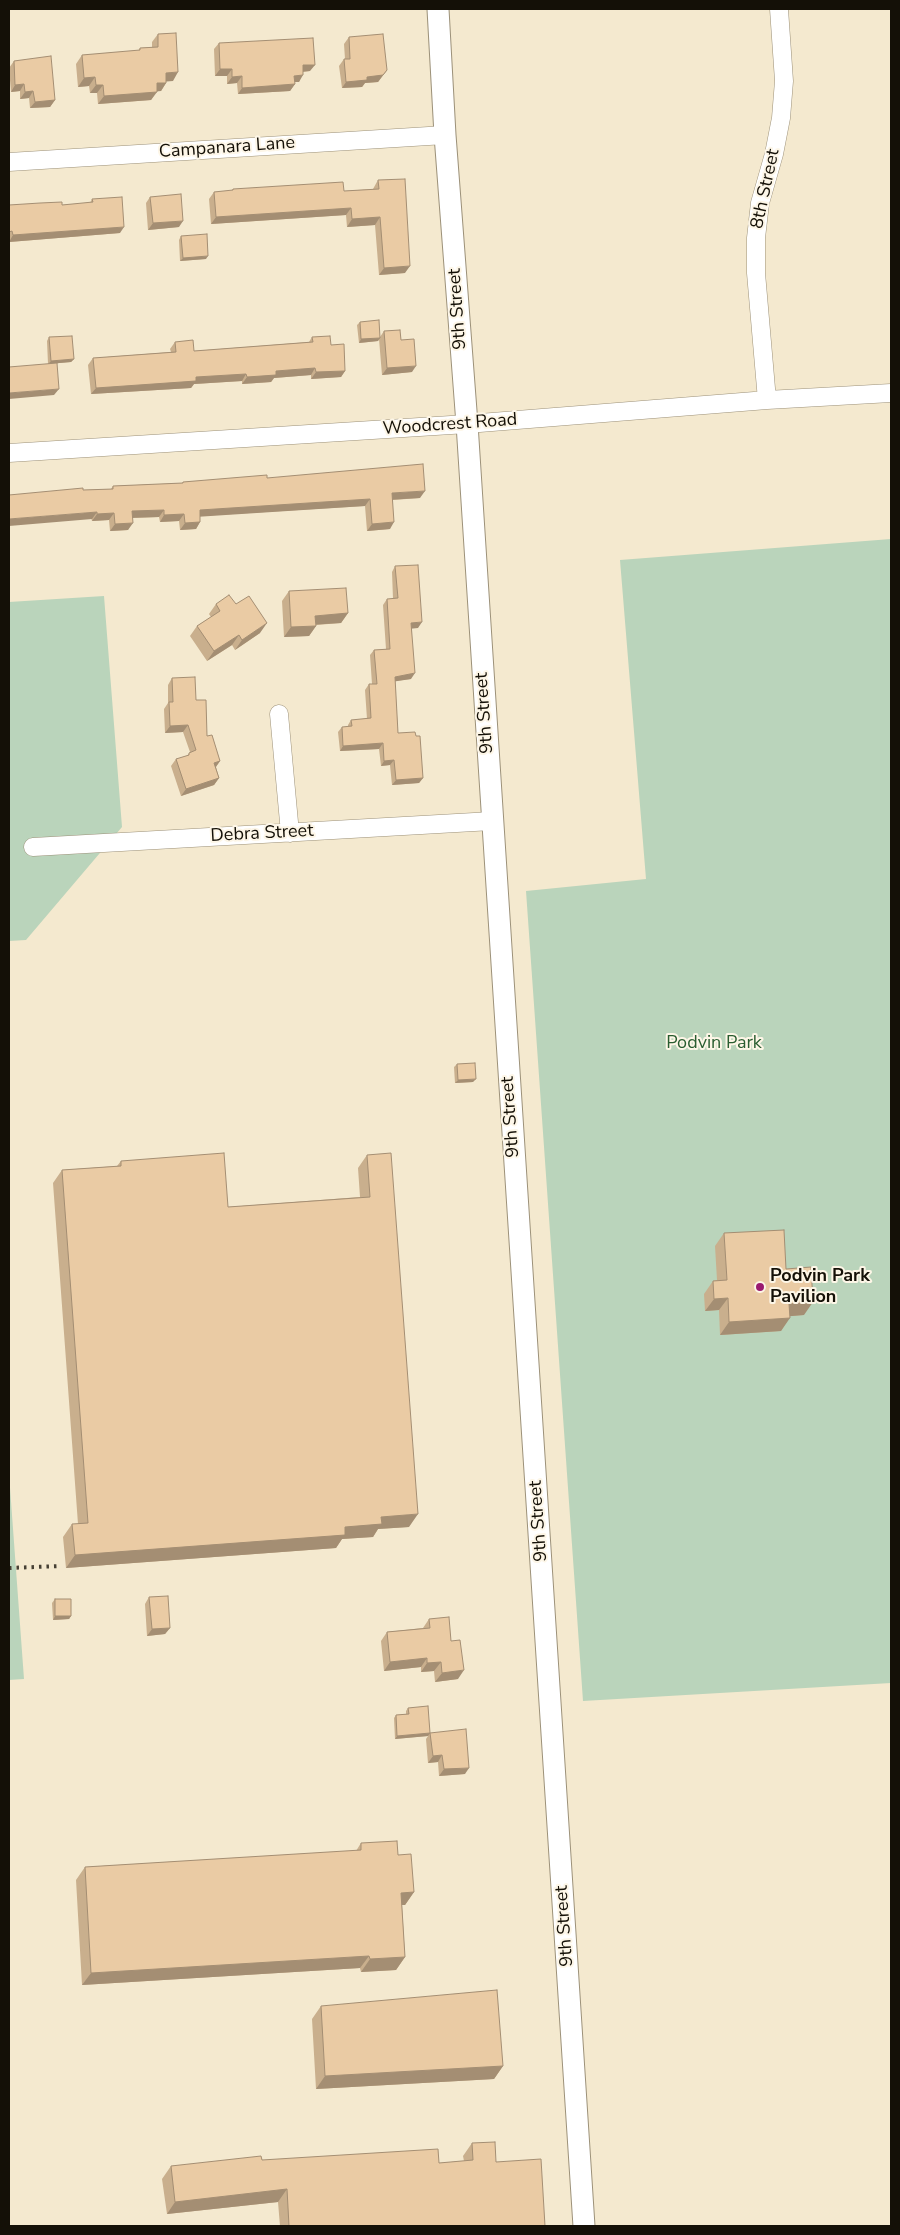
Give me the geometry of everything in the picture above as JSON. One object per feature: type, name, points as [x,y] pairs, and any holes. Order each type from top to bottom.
[{"type":"street","name":"9th Street","points":[[438,9],[542,1556],[584,2226]]},
{"type":"street","name":"8th Street","points":[[767,400],[756,272],[756,238],[760,203],[774,154],[781,118],[784,81],[779,9]]},
{"type":"street","name":"Campanara Lane","points":[[9,162],[445,135]]},
{"type":"street","name":"Woodcrest Road","points":[[9,452],[467,424],[767,400],[891,393]]},
{"type":"street","points":[[280,714],[290,833]]},
{"type":"street","name":"Debra Street","points":[[33,847],[492,821]]},
{"type":"green space","name":"Podvin Park","points":[[891,539],[891,1683],[583,1701],[526,891],[646,879],[620,560]]},
{"type":"green space","points":[[104,596],[122,827],[26,940],[9,941],[9,602]]},
{"type":"green space","points":[[9,1474],[24,1679],[9,1680]]},
{"type":"building","points":[[176,33],[178,72],[166,73],[166,83],[157,83],[157,92],[104,96],[103,85],[96,85],[95,77],[84,78],[82,55],[158,47],[158,34]]},
{"type":"building","points":[[383,34],[387,70],[383,75],[367,77],[367,80],[346,82],[344,59],[350,59],[349,37]]},
{"type":"building","points":[[313,38],[315,65],[303,65],[303,75],[294,76],[295,84],[242,88],[242,76],[232,77],[232,69],[220,69],[219,43]]},
{"type":"building","points":[[51,56],[55,100],[35,102],[33,91],[25,92],[24,84],[15,85],[14,61]]},
{"type":"building","points":[[405,179],[410,266],[384,268],[380,217],[352,219],[351,208],[216,217],[214,192],[233,189],[343,182],[344,191],[379,189],[378,180]]},
{"type":"building","points":[[181,194],[183,221],[153,223],[150,197]]},
{"type":"building","points":[[122,197],[124,227],[13,235],[12,231],[9,232],[9,205],[62,202],[62,205],[93,202],[92,199]]},
{"type":"building","points":[[207,234],[208,256],[183,258],[181,236]]},
{"type":"building","points":[[379,320],[380,338],[361,339],[360,322]]},
{"type":"building","points":[[400,330],[401,340],[414,339],[416,366],[387,368],[384,331]]},
{"type":"building","points":[[72,336],[74,359],[51,361],[49,337]]},
{"type":"building","points":[[330,336],[331,345],[344,344],[345,371],[316,372],[315,368],[276,371],[276,375],[247,377],[246,374],[196,377],[196,381],[96,388],[93,358],[176,352],[175,342],[193,340],[194,351],[313,342],[312,337]]},
{"type":"building","points":[[57,363],[59,389],[9,393],[9,367]]},
{"type":"building","points":[[423,464],[425,491],[392,493],[394,522],[372,524],[370,499],[200,510],[200,522],[185,523],[184,514],[164,515],[164,510],[132,511],[133,523],[115,524],[114,513],[97,514],[97,512],[9,519],[9,495],[83,488],[83,490],[113,489],[113,486],[183,483],[267,475],[267,478]]},
{"type":"building","points":[[418,565],[422,622],[411,623],[415,673],[395,677],[398,733],[415,732],[416,736],[420,736],[423,778],[396,780],[394,760],[384,761],[383,743],[343,746],[342,727],[352,726],[351,720],[371,718],[369,684],[377,684],[374,650],[390,649],[387,599],[398,598],[395,566]]},
{"type":"building","points":[[346,588],[348,613],[315,616],[316,626],[291,627],[289,591]]},
{"type":"building","points":[[229,595],[236,604],[249,596],[267,623],[242,640],[239,635],[214,651],[197,626],[220,611],[216,604]]},
{"type":"building","points":[[195,677],[196,700],[206,700],[207,736],[212,735],[220,761],[214,763],[219,778],[186,789],[176,759],[189,755],[189,753],[196,750],[188,725],[170,726],[169,702],[173,702],[172,678]]},
{"type":"building","points":[[475,1063],[476,1079],[458,1080],[457,1064]]},
{"type":"building","points":[[224,1153],[228,1207],[370,1197],[367,1155],[391,1153],[418,1514],[381,1517],[382,1524],[345,1527],[345,1535],[75,1555],[72,1524],[88,1523],[62,1170],[121,1166],[121,1161]]},
{"type":"building","name":"Podvin Park Pavilion","points":[[784,1230],[786,1269],[811,1267],[813,1302],[789,1304],[790,1318],[729,1322],[728,1298],[714,1299],[713,1281],[727,1280],[724,1233]]},
{"type":"building","points":[[168,1596],[170,1628],[152,1629],[149,1597]]},
{"type":"building","points":[[55,1599],[71,1599],[71,1616],[55,1616]]},
{"type":"building","points":[[449,1617],[451,1641],[460,1640],[464,1670],[442,1673],[441,1662],[427,1663],[427,1658],[390,1662],[387,1632],[430,1628],[429,1619]]},
{"type":"building","points":[[428,1706],[430,1733],[397,1736],[396,1715],[409,1714],[408,1708]]},
{"type":"building","points":[[466,1729],[469,1768],[444,1769],[442,1755],[433,1756],[430,1733]]},
{"type":"building","points":[[397,1841],[398,1855],[411,1854],[414,1892],[401,1893],[405,1957],[370,1959],[369,1956],[91,1973],[85,1867],[361,1850],[361,1843]]},
{"type":"building","points":[[497,1990],[503,2066],[325,2076],[321,2006]]},
{"type":"building","points":[[495,2142],[496,2162],[541,2159],[545,2226],[289,2226],[287,2189],[175,2202],[171,2166],[261,2156],[262,2160],[438,2149],[439,2163],[473,2160],[472,2143]]},
{"type":"railway","points":[[9,1568],[61,1566]]},
{"type":"place","name":"Podvin Park Pavilion","points":[[760,1287]]}]
